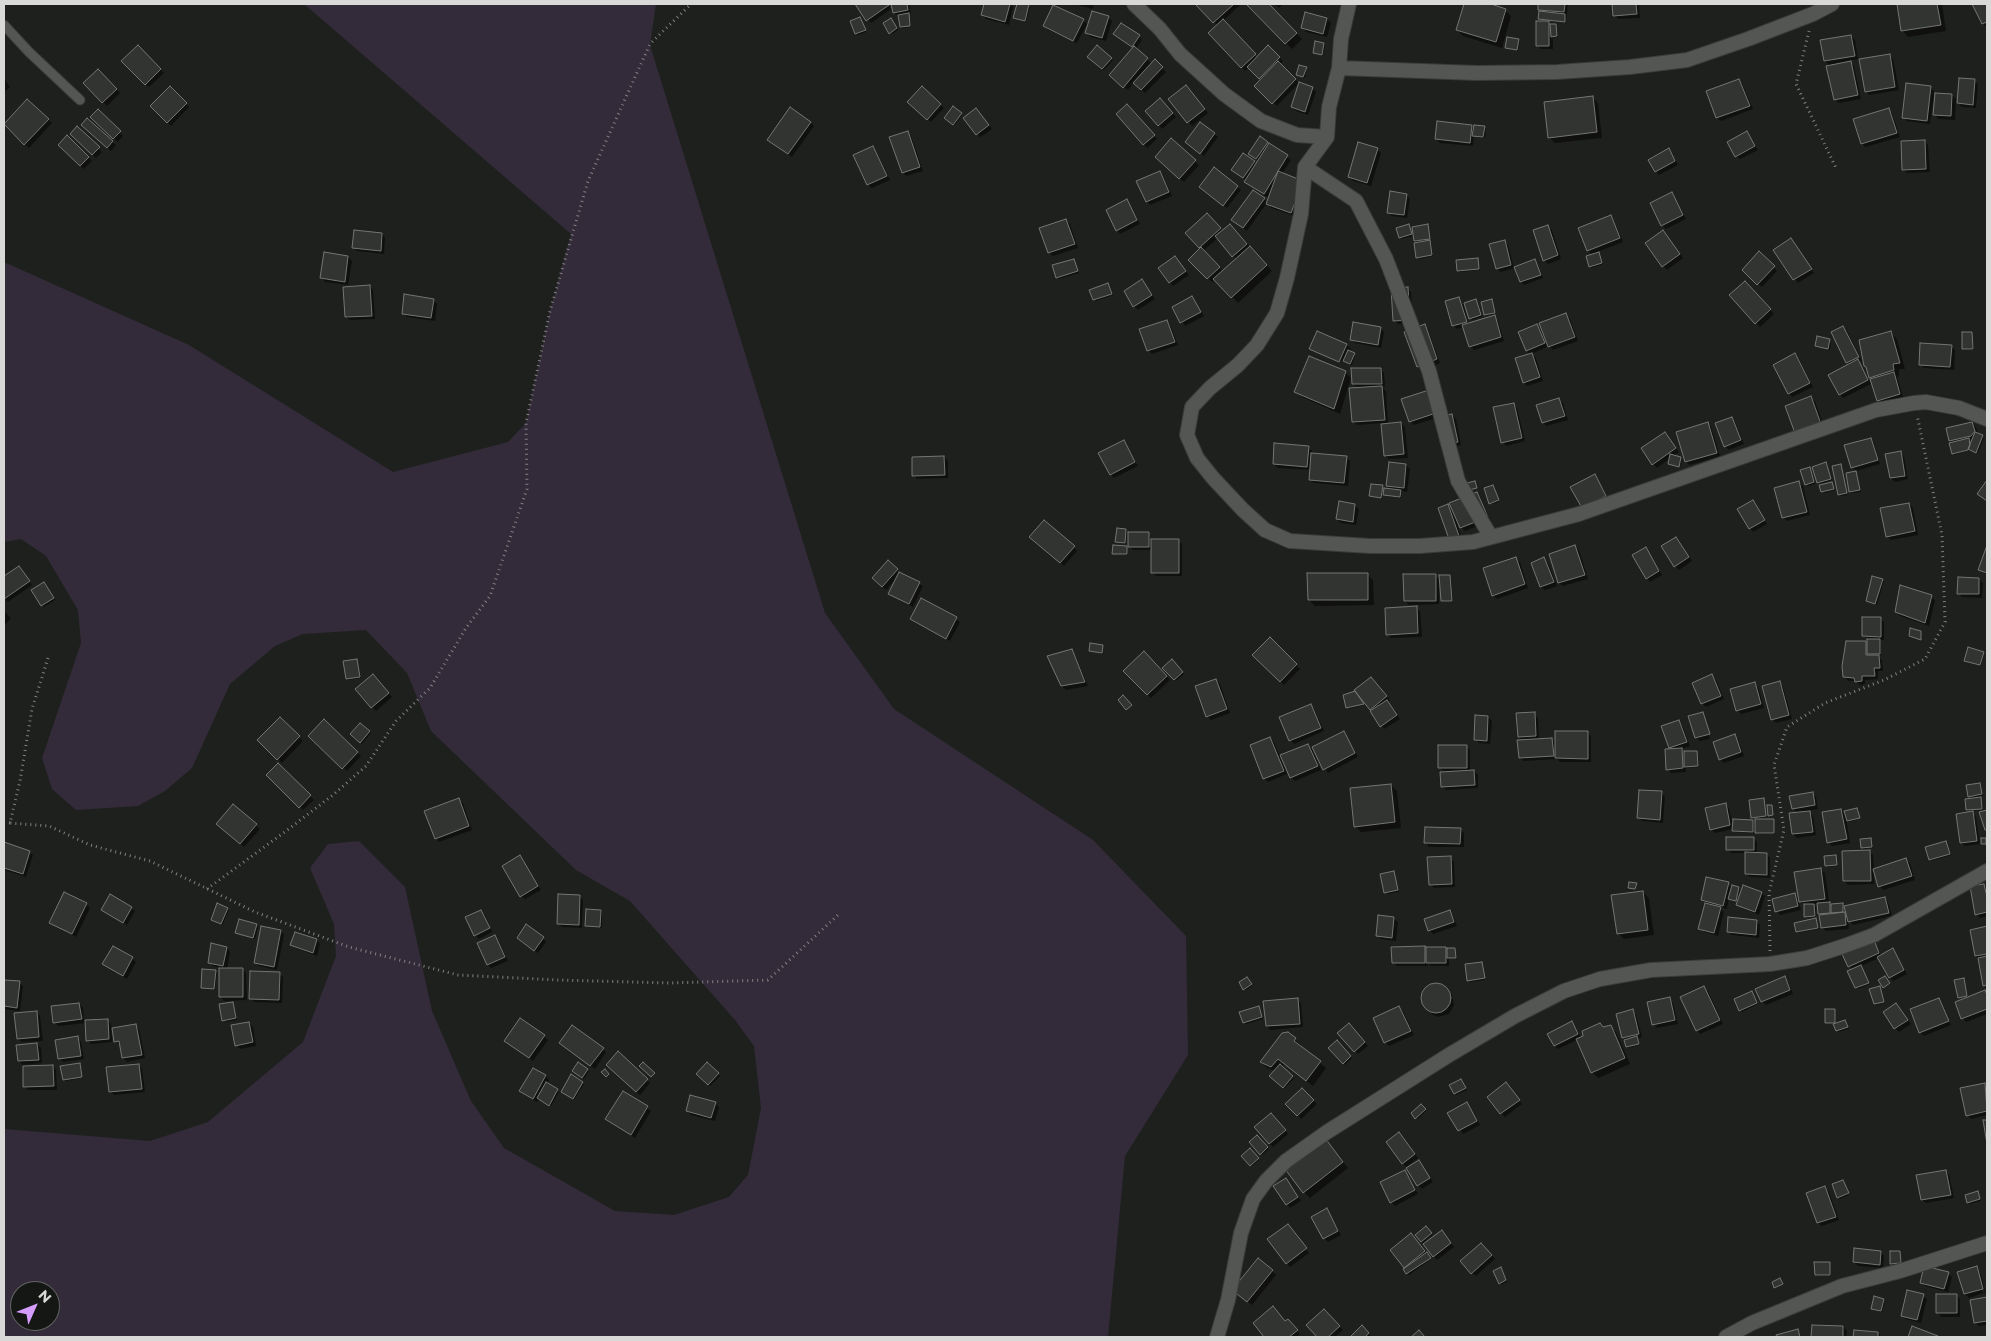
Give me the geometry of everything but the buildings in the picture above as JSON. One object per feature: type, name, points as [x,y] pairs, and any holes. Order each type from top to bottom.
[{"type":"street","points":[[1134,4],[1160,29],[1180,54],[1224,94],[1261,122],[1297,135],[1327,137]]},
{"type":"street","points":[[1349,4],[1340,39],[1338,68],[1329,107],[1327,137],[1305,167],[1301,214],[1277,313],[1251,352],[1210,388],[1192,407],[1187,435],[1197,458],[1213,478],[1265,530],[1290,541],[1370,546],[1420,546],[1473,542],[1579,514],[1876,410],[1926,402],[1959,408],[1987,419]]},
{"type":"street","points":[[1338,68],[1477,73],[1557,72],[1630,67],[1687,60],[1814,14],[1832,4]]},
{"type":"street","points":[[1305,167],[1356,201],[1386,259],[1429,371],[1458,481],[1491,537]]},
{"type":"street","points":[[1217,1337],[1228,1300],[1241,1233],[1253,1199],[1266,1180],[1286,1161],[1327,1132],[1449,1055],[1515,1016],[1564,991],[1600,979],[1651,970],[1770,964],[1807,958],[1874,935],[1987,871]]},
{"type":"street","points":[[1726,1337],[1766,1316],[1842,1286],[1900,1271],[1987,1244]]},
{"type":"lane","points":[[4,25],[29,52],[80,100]]},
{"type":"path","points":[[207,888],[333,795],[366,766],[396,721],[430,688],[466,628],[490,596],[527,489],[526,423],[550,311],[588,181],[650,44],[691,4]]},
{"type":"path","points":[[1814,14],[1796,84],[1836,168]]},
{"type":"path","points":[[1770,964],[1769,893],[1784,830],[1774,765],[1787,727],[1825,703],[1884,680],[1925,659],[1945,622],[1942,535],[1914,403]]},
{"type":"path","points":[[10,823],[20,781],[32,709],[48,658]]},
{"type":"path","points":[[4,822],[49,826],[90,845],[150,861],[255,912],[349,947],[458,975],[669,983],[768,980],[838,915]]},
{"type":"shaded area","points":[[304,4],[656,4],[650,45],[825,613],[894,709],[1093,840],[1186,936],[1188,1055],[1125,1156],[1108,1337],[4,1337],[4,1129],[150,1141],[208,1122],[303,1042],[336,956],[334,924],[310,868],[328,844],[359,841],[405,887],[432,1011],[471,1101],[504,1148],[615,1211],[674,1215],[729,1197],[748,1175],[761,1108],[754,1046],[735,1020],[630,901],[576,870],[431,731],[407,673],[366,630],[303,634],[275,646],[230,684],[192,768],[165,791],[138,806],[76,810],[52,789],[42,758],[81,643],[78,610],[46,556],[21,539],[4,542],[4,262],[189,345],[393,472],[508,442],[526,423],[550,311],[571,234]]}]
